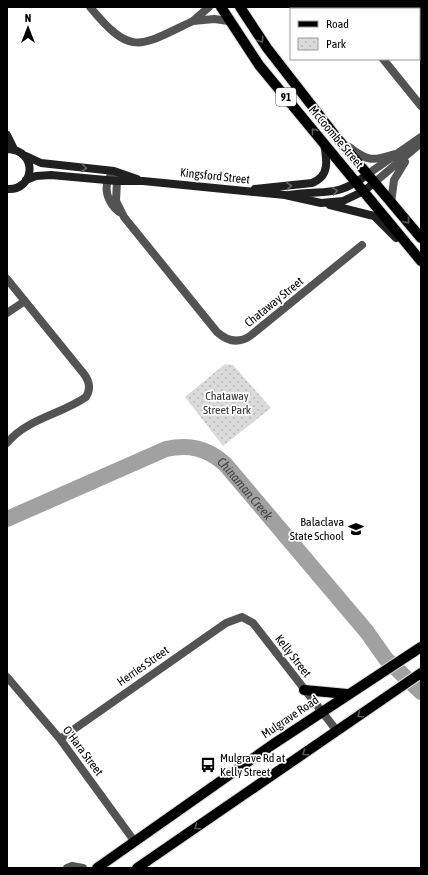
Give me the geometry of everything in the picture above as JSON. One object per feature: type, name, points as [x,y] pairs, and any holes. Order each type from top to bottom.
[{"type":"main road","name":"McCoombe Street","points":[[221,7],[259,65],[421,262]]},
{"type":"main road","name":"McCoombe Street","points":[[240,7],[267,48],[337,138],[421,238]]},
{"type":"main road","name":"Mulgrave Road","points":[[97,868],[347,694],[421,647]]},
{"type":"main road","points":[[137,868],[419,674]]},
{"type":"main road","points":[[304,690],[347,694]]},
{"type":"street","points":[[90,7],[115,35],[131,42],[148,42],[194,21],[209,7]]},
{"type":"street","points":[[194,21],[214,19],[229,21]]},
{"type":"street","points":[[384,60],[421,106]]},
{"type":"street","points":[[7,135],[11,149]]},
{"type":"street","points":[[368,174],[421,137]]},
{"type":"street","points":[[337,138],[362,157],[368,159],[379,160],[395,154]]},
{"type":"street","points":[[375,182],[421,143]]},
{"type":"street","points":[[236,190],[312,183],[318,181],[326,170],[327,163],[324,144]]},
{"type":"street","name":"Kingsford Street","points":[[11,149],[26,156],[53,165],[114,171],[143,181]]},
{"type":"street","points":[[391,203],[396,175],[414,150]]},
{"type":"street","points":[[26,156],[30,168],[26,180]]},
{"type":"street","points":[[108,180],[114,171]]},
{"type":"street","name":"Chataway Street","points":[[114,171],[117,181],[116,201],[124,217]]},
{"type":"street","name":"Kingsford Street","points":[[285,195],[304,192],[334,192],[357,183],[368,174]]},
{"type":"street","name":"Kingsford Street","points":[[7,188],[16,188],[26,180],[36,176],[46,175],[117,181],[143,181],[236,190],[285,195],[322,203],[343,201],[364,191],[375,182]]},
{"type":"street","name":"Chataway Street","points":[[108,180],[107,193],[109,201],[124,217],[217,332],[233,341],[242,340],[250,336],[362,245]]},
{"type":"street","points":[[322,203],[374,216],[421,262]]},
{"type":"street","points":[[7,279],[84,374],[89,385],[89,392],[86,397],[79,402],[25,426],[7,441]]},
{"type":"street","points":[[7,313],[25,301]]},
{"type":"street","name":"Kelly Street","points":[[242,617],[253,623],[337,731]]},
{"type":"street","name":"Herries Street","points":[[60,739],[226,623],[242,617]]},
{"type":"street","name":"O'Hara Street","points":[[7,677],[60,739],[135,842]]},
{"type":"street","points":[[67,868],[72,866],[83,868]]},
{"type":"green space","name":"Chataway Street Park","points":[[225,364],[233,365],[271,408],[223,446],[185,397]]},
{"type":"waterway","name":"Chinaman Creek","points":[[7,519],[166,449],[190,447],[204,451],[225,464],[367,632],[386,659],[421,692]]},
{"type":"place","name":"Balaclava State School","points":[[356,529]]},
{"type":"place","name":"Mulgrave Rd at Kelly Street","points":[[208,765]]}]
